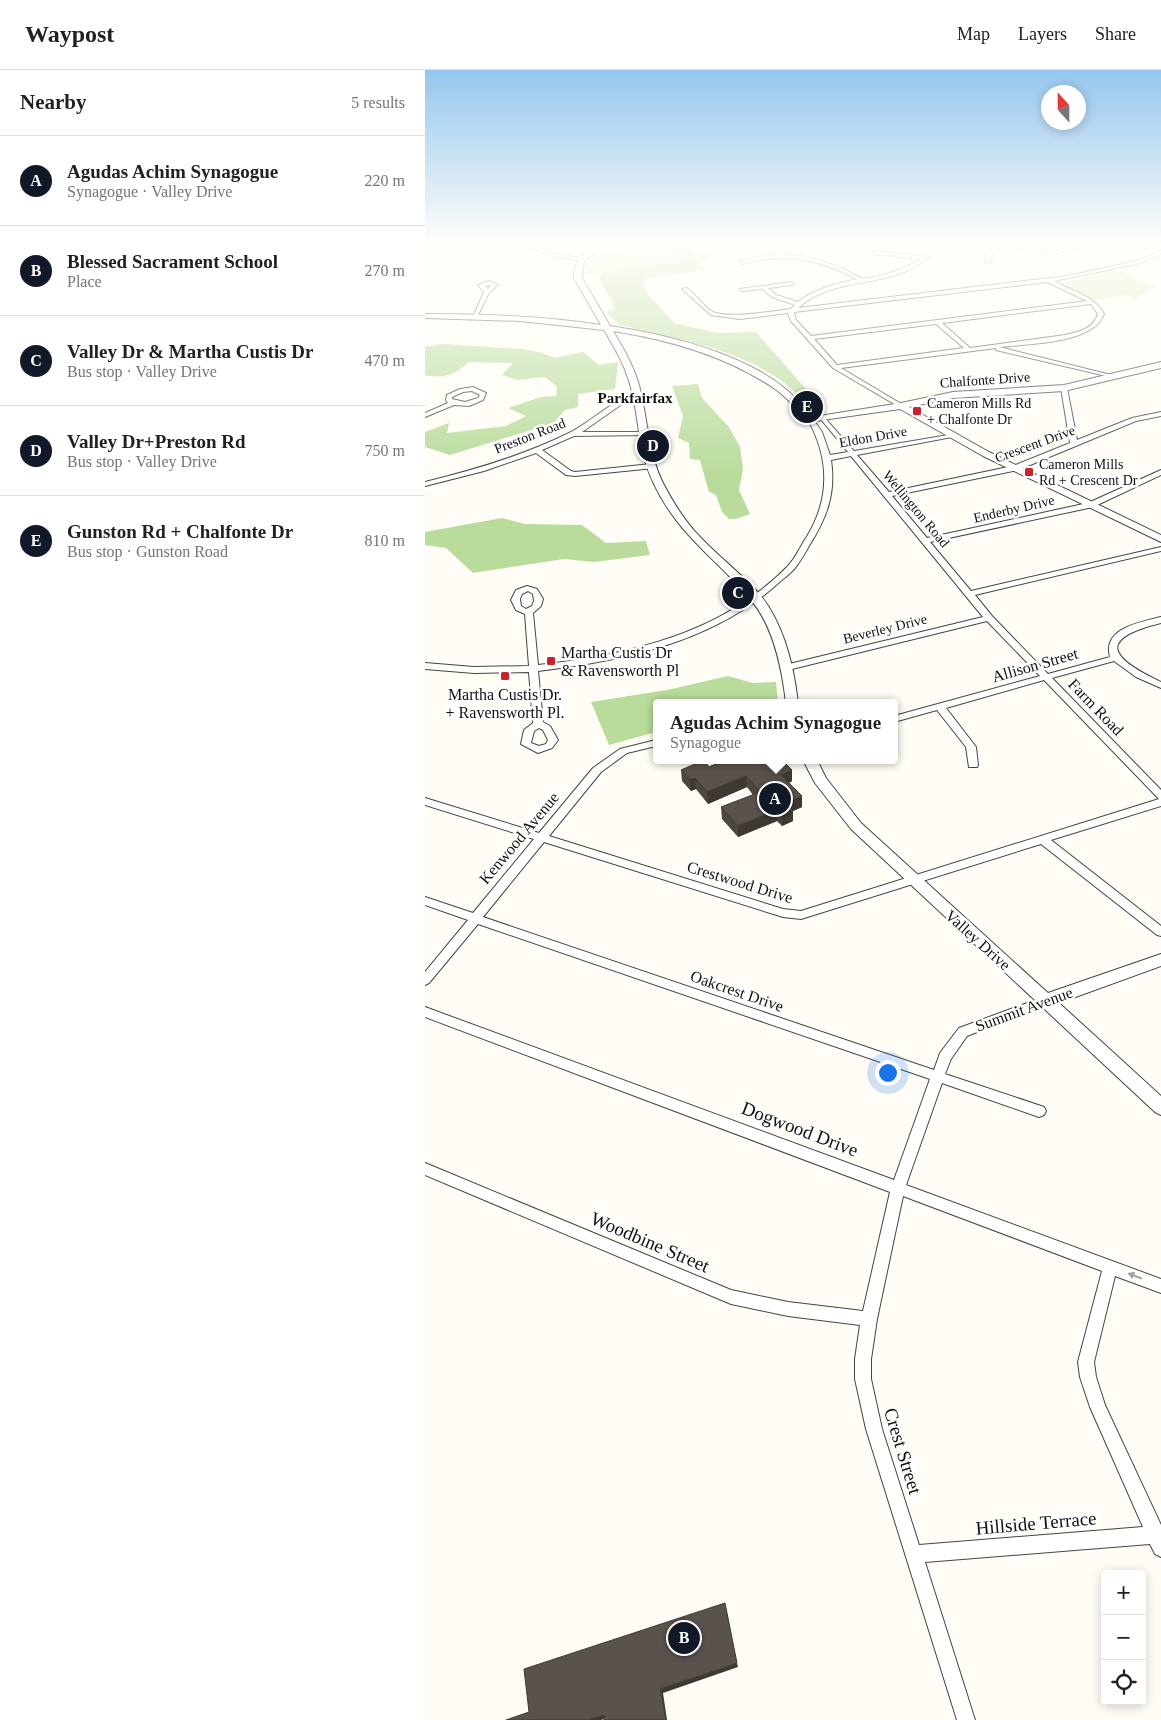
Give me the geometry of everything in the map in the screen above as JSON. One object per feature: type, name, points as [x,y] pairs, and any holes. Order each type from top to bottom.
[{"type":"street","points":[[425,666],[484,670],[534,669],[598,660],[648,648],[704,628],[757,599],[785,575],[815,534],[828,499],[829,458],[811,420],[805,411],[778,387],[749,369],[697,348],[633,333],[609,328],[520,320]]},
{"type":"street","points":[[587,326],[596,323],[597,320]]},
{"type":"street","points":[[603,320],[629,366],[651,466],[679,519],[696,539],[757,599],[776,634],[788,667],[792,699]]},
{"type":"street","points":[[793,320],[835,367],[952,435],[1161,539]]},
{"type":"street","points":[[810,338],[953,320]]},
{"type":"street","points":[[835,367],[1065,337],[1089,330],[1099,320]]},
{"type":"street","points":[[938,322],[968,350]]},
{"type":"street","points":[[616,342],[620,336],[633,333]]},
{"type":"street","points":[[989,347],[1113,376]]},
{"type":"street","name":"Chalfonte Drive","points":[[811,420],[901,406],[953,395],[1064,388],[1161,365]]},
{"type":"street","points":[[1064,388],[1074,444]]},
{"type":"street","name":"Preston Road","points":[[425,484],[471,472],[536,449],[572,434],[603,415],[619,401],[637,397]]},
{"type":"street","points":[[425,415],[453,403]]},
{"type":"street","name":"Crescent Drive","points":[[886,495],[1015,468],[1134,419],[1161,414]]},
{"type":"street","name":"Wellington Road","points":[[823,418],[989,618]]},
{"type":"street","points":[[572,434],[643,434]]},
{"type":"street","name":"Eldon Drive","points":[[829,458],[952,435]]},
{"type":"street","points":[[536,449],[569,473],[575,474],[651,466]]},
{"type":"street","name":"Enderby Drive","points":[[925,541],[1090,505],[1161,472]]},
{"type":"street","points":[[969,594],[1161,549]]},
{"type":"street","points":[[529,613],[537,724]]},
{"type":"street","name":"Beverley Drive","points":[[788,667],[989,618]]},
{"type":"street","name":"Farm Road","points":[[989,618],[1161,796]]},
{"type":"street","points":[[1161,620],[1127,629],[1115,639],[1112,645],[1115,658],[1139,675],[1161,686]]},
{"type":"street","name":"Allison Street","points":[[898,718],[1115,658]]},
{"type":"street","points":[[940,707],[971,747],[973,765]]},
{"type":"street","name":"Kenwood Avenue","points":[[425,980],[601,766],[624,751],[653,744]]},
{"type":"street","name":"Valley Drive","points":[[812,764],[820,780],[851,820],[911,879],[1161,1107]]},
{"type":"street","name":"Crestwood Drive","points":[[425,801],[791,915],[801,915],[817,911],[911,879],[1161,802]]},
{"type":"street","points":[[1042,839],[1161,932]]},
{"type":"street","name":"Oakcrest Drive","points":[[425,900],[1039,1111]]},
{"type":"street","name":"Summit Avenue","points":[[898,1187],[938,1077],[949,1052],[963,1032],[1161,960]]},
{"type":"street","name":"Dogwood Drive","points":[[425,1012],[1161,1286]]},
{"type":"street","name":"Woodbine Street","points":[[425,1169],[731,1297],[787,1309],[869,1319]]},
{"type":"street","name":"Crest Street","points":[[898,1187],[869,1319],[863,1358],[866,1397],[874,1429],[966,1720]]},
{"type":"street","points":[[1110,1266],[1089,1346],[1086,1362],[1088,1377],[1098,1407],[1159,1539]]},
{"type":"street","name":"Hillside Terrace","points":[[915,1554],[1159,1539]]},
{"type":"green space","points":[[615,320],[671,320],[674,323],[718,333],[756,332],[820,405],[810,406],[781,380],[754,364],[714,348],[620,325]]},
{"type":"green space","points":[[442,344],[522,349],[539,352],[555,358],[583,352],[599,365],[618,362],[615,389],[578,394],[578,407],[565,410],[554,423],[450,455],[425,447],[425,432],[449,423],[447,433],[506,426],[526,416],[508,408],[541,397],[556,396],[557,387],[545,377],[517,380],[502,375],[513,363],[469,362],[449,375],[425,375],[425,347]]},
{"type":"green space","points":[[698,384],[702,398],[729,427],[740,447],[743,469],[739,490],[750,514],[736,519],[729,519],[722,512],[716,495],[709,492],[700,460],[690,459],[689,443],[678,438],[683,416],[672,386]]},
{"type":"green space","points":[[502,518],[525,524],[582,525],[606,543],[646,541],[650,555],[594,562],[564,559],[473,573],[446,548],[425,545],[425,532]]},
{"type":"green space","points":[[728,676],[753,683],[776,682],[778,699],[653,699],[653,733],[609,745],[591,702],[667,690]]},
{"type":"building","points":[[695,764],[707,764],[709,767],[716,764],[786,764],[792,770],[781,775],[802,796],[786,803],[793,810],[782,814],[777,810],[738,826],[721,807],[760,792],[746,776],[707,792],[695,778],[690,780],[681,770]]},
{"type":"building","points":[[725,1603],[737,1663],[660,1689],[666,1720],[604,1720],[604,1715],[588,1720],[506,1720],[529,1712],[524,1669]]},
{"type":"place","name":"Gunston Rd + Chalfonte Dr","points":[[807,407]]},
{"type":"place","name":"Cameron Mills Rd + Chalfonte Dr","points":[[917,411]]},
{"type":"place","name":"Valley Dr+Preston Rd","points":[[653,446]]},
{"type":"place","name":"Cameron Mills Rd + Crescent Dr","points":[[1029,472]]},
{"type":"place","name":"Valley Dr & Martha Custis Dr","points":[[738,593]]},
{"type":"place","name":"Martha Custis Dr & Ravensworth Pl","points":[[551,661]]},
{"type":"place","name":"Martha Custis Dr. + Ravensworth Pl.","points":[[505,676]]},
{"type":"place","name":"Agudas Achim Synagogue","points":[[775,799]]},
{"type":"place","name":"Blessed Sacrament School","points":[[684,1638]]},
{"type":"district","name":"Parkfairfax","points":[[635,398]]}]
